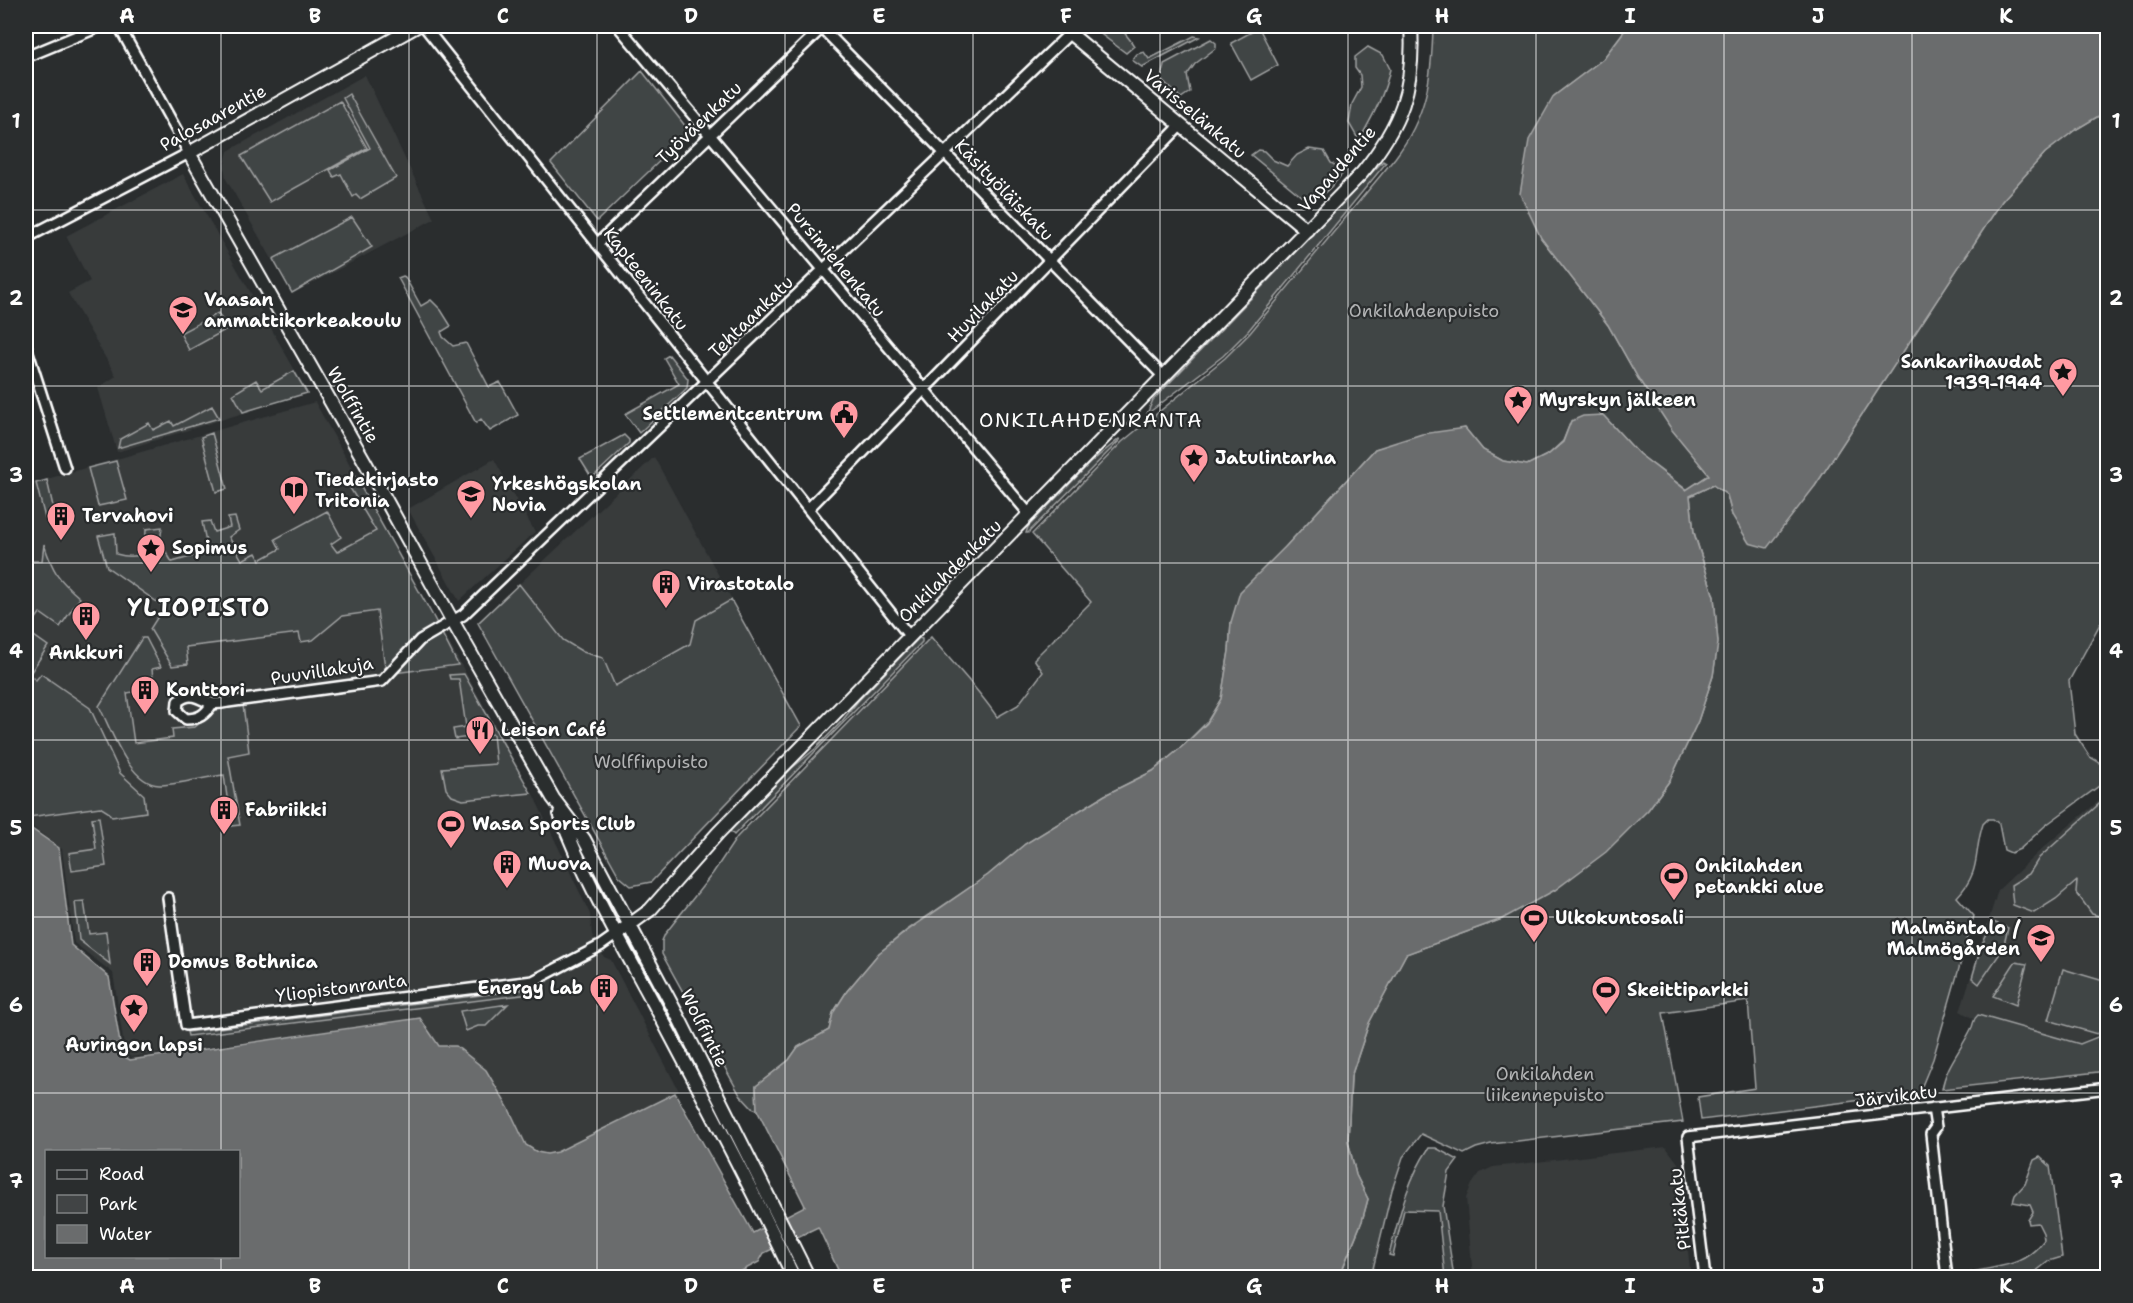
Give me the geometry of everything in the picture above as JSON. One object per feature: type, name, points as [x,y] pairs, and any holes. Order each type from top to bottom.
[{"type":"main road","name":"Palosaarentie","points":[[189,153],[417,26]]},
{"type":"main road","name":"Vapaudentie","points":[[1307,230],[1362,173],[1392,133],[1409,85],[1412,57],[1411,26]]},
{"type":"main road","name":"Varisselänkatu","points":[[1065,29],[1307,230]]},
{"type":"main road","name":"Wolffintie","points":[[189,153],[556,802],[584,839],[686,1032],[770,1216]]},
{"type":"main road","name":"Onkilahdenkatu","points":[[617,934],[650,910],[718,832],[1307,230]]},
{"type":"main road","name":"Wolffintie","points":[[556,802],[568,835],[617,934],[700,1092],[788,1249],[809,1278]]},
{"type":"main road","name":"Wolffintie","points":[[788,1249],[794,1278]]},
{"type":"street","points":[[26,57],[101,26]]},
{"type":"street","name":"Wolffintie","points":[[119,26],[189,153]]},
{"type":"street","name":"Kapteeninkatu","points":[[424,26],[910,637]]},
{"type":"street","name":"Pursimiehenkatu","points":[[618,26],[1030,515]]},
{"type":"street","name":"Työväenkatu","points":[[597,244],[822,26]]},
{"type":"street","name":"Käsityöläiskatu","points":[[822,26],[1164,377]]},
{"type":"street","name":"Tehtaankatu","points":[[453,622],[470,609],[945,153],[1065,29]]},
{"type":"street","name":"Huvilakatu","points":[[808,509],[1181,125]]},
{"type":"street","name":"Palosaarentie","points":[[26,238],[189,153]]},
{"type":"street","points":[[26,346],[65,468]]},
{"type":"street","name":"Puuvillakuja","points":[[212,704],[382,681],[420,639],[453,622]]},
{"type":"street","name":"Yliopistonranta","points":[[168,898],[186,1025],[533,981],[596,948],[617,934]]},
{"type":"street","name":"Järvikatu","points":[[1688,1137],[2108,1088]]},
{"type":"street","points":[[1933,1108],[1936,1127],[1931,1134],[1947,1278]]},
{"type":"street","name":"Pitkäkatu","points":[[1688,1137],[1705,1278]]},
{"type":"shaded area","points":[[365,75],[434,219],[292,294],[226,179],[224,166],[228,151]]},
{"type":"shaded area","name":"Vaasan ammattikorkeakoulu","points":[[183,174],[308,393],[117,452],[98,388],[116,376],[68,293],[90,281],[66,236]]},
{"type":"shaded area","points":[[315,402],[533,794],[590,914],[592,935],[604,957],[611,960],[679,1091],[557,1152],[547,1154],[537,1152],[526,1145],[509,1109],[486,1070],[439,1046],[420,1019],[131,1057],[125,1053],[113,973],[74,943],[62,849],[26,822],[26,485]]},
{"type":"shaded area","name":"Wolffinpuisto","points":[[654,457],[801,726],[651,882],[631,886],[619,876],[478,623]]},
{"type":"shaded area","name":"Yrkeshögskolan Novia","points":[[494,459],[535,532],[459,601],[408,509]]},
{"type":"shaded area","name":"Malmöntalo / Malmögården","points":[[2107,794],[2108,1015],[2103,1030],[2080,1044],[1978,1015],[1974,1019],[1960,1011],[1998,890],[2045,846]]},
{"type":"shaded area","points":[[1666,1147],[1678,1163],[1691,1277],[1473,1277],[1466,1198],[1480,1173],[1493,1167]]},
{"type":"green space","points":[[1105,25],[1121,29],[1134,46],[1126,53],[1090,26]]},
{"type":"green space","name":"Onkilahdenpuisto","points":[[1433,26],[1628,26],[1603,59],[1554,96],[1541,238],[1608,325],[1638,378],[1672,429],[1709,475],[1687,490],[1639,454],[1603,415],[1571,421],[1563,441],[1549,454],[1527,465],[1503,461],[1483,450],[1465,428],[1375,449],[1287,545],[1231,622],[1221,699],[1207,722],[1153,771],[1105,795],[1025,844],[988,875],[907,930],[879,953],[847,991],[833,1013],[829,1030],[798,1047],[789,1060],[756,1086],[757,1110],[752,1108],[740,1095],[662,954],[662,941],[665,934],[713,873],[737,837],[931,637],[974,686],[997,717],[1018,705],[1043,672],[1034,659],[1091,602],[1032,534],[1122,442],[1225,358],[1250,333],[1395,158],[1414,127],[1426,95]]},
{"type":"green space","points":[[1259,28],[1278,65],[1251,80],[1231,43]]},
{"type":"green space","points":[[1194,36],[1199,37],[1142,67],[1132,60],[1137,54],[1144,52],[1149,59]]},
{"type":"green space","points":[[1211,39],[1216,43],[1216,48],[1195,64],[1187,75],[1190,92],[1181,98],[1161,79],[1164,64]]},
{"type":"green space","points":[[1368,47],[1383,55],[1390,69],[1375,111],[1362,135],[1357,137],[1349,123],[1352,104],[1361,87],[1360,75],[1355,68],[1355,57]]},
{"type":"green space","points":[[642,71],[690,132],[597,221],[551,163]]},
{"type":"green space","points":[[349,94],[396,178],[360,199],[356,195],[353,197],[341,174],[334,177],[330,170],[370,148],[343,98]]},
{"type":"green space","points":[[340,101],[367,148],[270,202],[241,156]]},
{"type":"green space","name":"Onkilahden liikennepuisto","points":[[2107,111],[2107,623],[2100,624],[2069,681],[2075,734],[2090,757],[2107,767],[2107,780],[2046,825],[2020,849],[2011,853],[2004,850],[1999,824],[1993,819],[1988,819],[1983,824],[1974,870],[1965,888],[1957,897],[1974,916],[1933,1059],[1919,1093],[1701,1120],[1698,1097],[1755,1088],[1748,1001],[1663,1013],[1683,1122],[1491,1144],[1464,1154],[1421,1134],[1403,1157],[1392,1190],[1371,1277],[1339,1278],[1362,1221],[1368,1199],[1356,1175],[1348,1141],[1351,1077],[1369,1023],[1406,954],[1502,919],[1648,810],[1670,780],[1698,721],[1713,676],[1718,642],[1714,597],[1694,532],[1690,496],[1713,485],[1727,495],[1732,515],[1815,486],[2002,201],[2045,153],[2075,130]]},
{"type":"green space","points":[[1309,149],[1324,151],[1331,163],[1345,171],[1331,187],[1316,197],[1301,196],[1251,155],[1258,150],[1264,151],[1273,160],[1287,166],[1297,155]]},
{"type":"green space","points":[[1383,161],[1386,163],[1248,331],[1223,356],[1147,414],[1153,400]]},
{"type":"green space","points":[[352,217],[372,247],[292,293],[273,259]]},
{"type":"green space","points":[[403,276],[421,306],[431,300],[441,310],[451,326],[441,332],[443,337],[453,346],[466,343],[489,387],[500,382],[518,415],[490,431],[481,419],[476,423],[398,278]]},
{"type":"green space","points":[[218,313],[227,329],[189,350],[180,333]]},
{"type":"green space","points":[[669,355],[688,379],[687,388],[639,433],[625,414],[679,384],[664,358]]},
{"type":"green space","points":[[294,371],[307,393],[243,412],[233,394],[256,380],[262,389]]},
{"type":"green space","points":[[212,406],[219,418],[118,448],[120,439],[149,423],[153,430],[171,421],[174,426]]},
{"type":"green space","points":[[212,433],[227,489],[216,492],[201,437]]},
{"type":"green space","points":[[624,435],[629,443],[594,476],[590,475],[580,459]]},
{"type":"green space","points":[[1119,439],[1026,533],[1028,527],[1090,463]]},
{"type":"green space","points":[[116,461],[127,500],[98,506],[88,468]]},
{"type":"green space","points":[[353,473],[458,665],[386,674],[377,611],[342,616],[313,640],[301,642],[299,633],[186,647],[188,664],[172,666],[150,629],[164,607],[107,567],[98,536],[115,533],[116,554],[137,556],[145,554],[146,529],[162,527],[160,542],[172,562],[208,552],[202,522],[210,521],[214,532],[230,527],[228,518],[235,517],[239,530],[229,537],[242,560],[256,553],[260,560],[280,549],[275,539],[327,511],[341,537],[331,544],[337,552],[376,531],[344,478]]},
{"type":"green space","points":[[47,480],[55,515],[45,518],[36,483]]},
{"type":"green space","points":[[44,544],[57,574],[80,598],[60,627],[40,613],[27,631],[48,646],[29,675],[36,680],[41,674],[90,708],[120,773],[144,795],[146,812],[112,817],[100,807],[29,817],[26,815],[26,561],[42,561]]},
{"type":"green space","name":"Wolffinpuisto","points":[[519,584],[563,640],[583,652],[603,658],[615,686],[690,644],[696,620],[731,600],[801,726],[651,882],[631,886],[619,876],[478,623]]},
{"type":"green space","points":[[142,638],[146,638],[161,667],[152,669],[154,688],[127,693],[134,743],[173,738],[172,729],[195,727],[215,710],[243,705],[249,752],[228,756],[240,825],[231,826],[224,775],[166,785],[148,782],[130,766],[115,741],[99,706]]},
{"type":"green space","points":[[919,638],[922,642],[734,835],[730,831],[792,768],[815,749]]},
{"type":"green space","points":[[464,674],[531,793],[463,800],[452,796],[446,789],[442,768],[496,764],[493,734],[455,739],[453,729],[466,727],[459,679],[450,679],[449,675]]},
{"type":"green space","points":[[2107,797],[2107,918],[2092,914],[2076,892],[2077,881],[2056,899],[2034,913],[2013,905],[2011,885],[2029,874],[2039,858]]},
{"type":"green space","points":[[99,817],[106,866],[72,871],[69,853],[96,849],[92,818]]},
{"type":"green space","points":[[84,901],[89,934],[106,932],[110,964],[79,940],[75,902]]},
{"type":"green space","points":[[1993,922],[2008,928],[2003,949],[1979,984],[1972,978],[1981,947]]},
{"type":"green space","points":[[2015,962],[2027,964],[2016,1005],[1993,996]]},
{"type":"green space","points":[[2063,969],[2107,982],[2107,1008],[2101,1031],[2097,1034],[2048,1020]]},
{"type":"green space","points":[[529,989],[530,994],[188,1036],[187,1032]]},
{"type":"green space","points":[[508,1004],[486,1026],[478,1026],[466,1031],[460,1011]]},
{"type":"green space","points":[[1978,1015],[2080,1044],[2107,1033],[2107,1071],[1942,1089],[1951,1065]]},
{"type":"green space","points":[[1429,1148],[1436,1148],[1458,1160],[1449,1172],[1443,1206],[1454,1277],[1445,1277],[1438,1211],[1404,1210],[1393,1256],[1389,1255],[1409,1186]]},
{"type":"green space","points":[[2040,1157],[2050,1166],[2062,1257],[2049,1261],[2035,1272],[2035,1277],[1978,1277],[1968,1273],[2019,1261],[2028,1256],[2044,1240],[2038,1223],[2029,1224],[2028,1220],[2033,1212],[2030,1205],[2013,1202],[2015,1195],[2025,1184],[2034,1160]]},
{"type":"water","points":[[1628,26],[2107,26],[2107,111],[2075,130],[2045,153],[2002,201],[1815,486],[1767,548],[1749,543],[1732,515],[1727,495],[1713,485],[1690,496],[1694,533],[1714,597],[1718,643],[1713,676],[1698,721],[1670,780],[1648,810],[1606,852],[1555,890],[1502,919],[1406,954],[1369,1023],[1351,1077],[1348,1141],[1356,1175],[1368,1199],[1362,1221],[1339,1277],[851,1277],[840,1274],[818,1227],[764,1253],[759,1262],[730,1277],[26,1277],[26,825],[59,848],[71,945],[109,977],[122,1055],[130,1060],[420,1018],[439,1046],[456,1046],[486,1070],[509,1109],[526,1145],[537,1152],[547,1154],[557,1152],[675,1093],[753,1233],[805,1206],[757,1110],[756,1086],[789,1060],[798,1047],[829,1030],[833,1013],[847,991],[879,953],[988,875],[1025,844],[1105,795],[1153,771],[1207,723],[1221,699],[1231,622],[1240,592],[1287,545],[1375,449],[1422,434],[1465,428],[1483,450],[1503,461],[1527,465],[1549,454],[1563,442],[1571,421],[1583,416],[1603,415],[1639,454],[1686,490],[1709,475],[1672,430],[1638,378],[1608,325],[1541,238],[1520,194],[1529,140],[1554,96],[1603,59]]},
{"type":"place","name":"Vaasan ammattikorkeakoulu","points":[[183,336]]},
{"type":"place","name":"Sankarihaudat 1939-1944","points":[[2063,398]]},
{"type":"place","name":"Myrskyn jälkeen","points":[[1518,426]]},
{"type":"place","name":"Settlementcentrum","points":[[844,440]]},
{"type":"place","name":"Jatulintarha","points":[[1194,484]]},
{"type":"place","name":"Tiedekirjasto Tritonia","points":[[294,516]]},
{"type":"place","name":"Yrkeshögskolan Novia","points":[[471,520]]},
{"type":"place","name":"Tervahovi","points":[[61,542]]},
{"type":"place","name":"Sopimus","points":[[151,574]]},
{"type":"place","name":"Virastotalo","points":[[666,610]]},
{"type":"place","name":"Ankkuri","points":[[86,642]]},
{"type":"place","name":"Konttori","points":[[145,716]]},
{"type":"place","name":"Leison Café","points":[[480,756]]},
{"type":"place","name":"Fabriikki","points":[[224,836]]},
{"type":"place","name":"Wasa Sports Club","points":[[451,850]]},
{"type":"place","name":"Muova","points":[[507,890]]},
{"type":"place","name":"Onkilahden petankki alue","points":[[1674,902]]},
{"type":"place","name":"Ulkokuntosali","points":[[1534,944]]},
{"type":"place","name":"Malmöntalo / Malmögården","points":[[2041,964]]},
{"type":"place","name":"Domus Bothnica","points":[[147,988]]},
{"type":"place","name":"Energy Lab","points":[[604,1014]]},
{"type":"place","name":"Skeittiparkki","points":[[1606,1016]]},
{"type":"place","name":"Auringon lapsi","points":[[134,1034]]},
{"type":"district","name":"ONKILAHDENRANTA","points":[[1091,420]]},
{"type":"district","name":"YLIOPISTO","points":[[199,608]]}]
